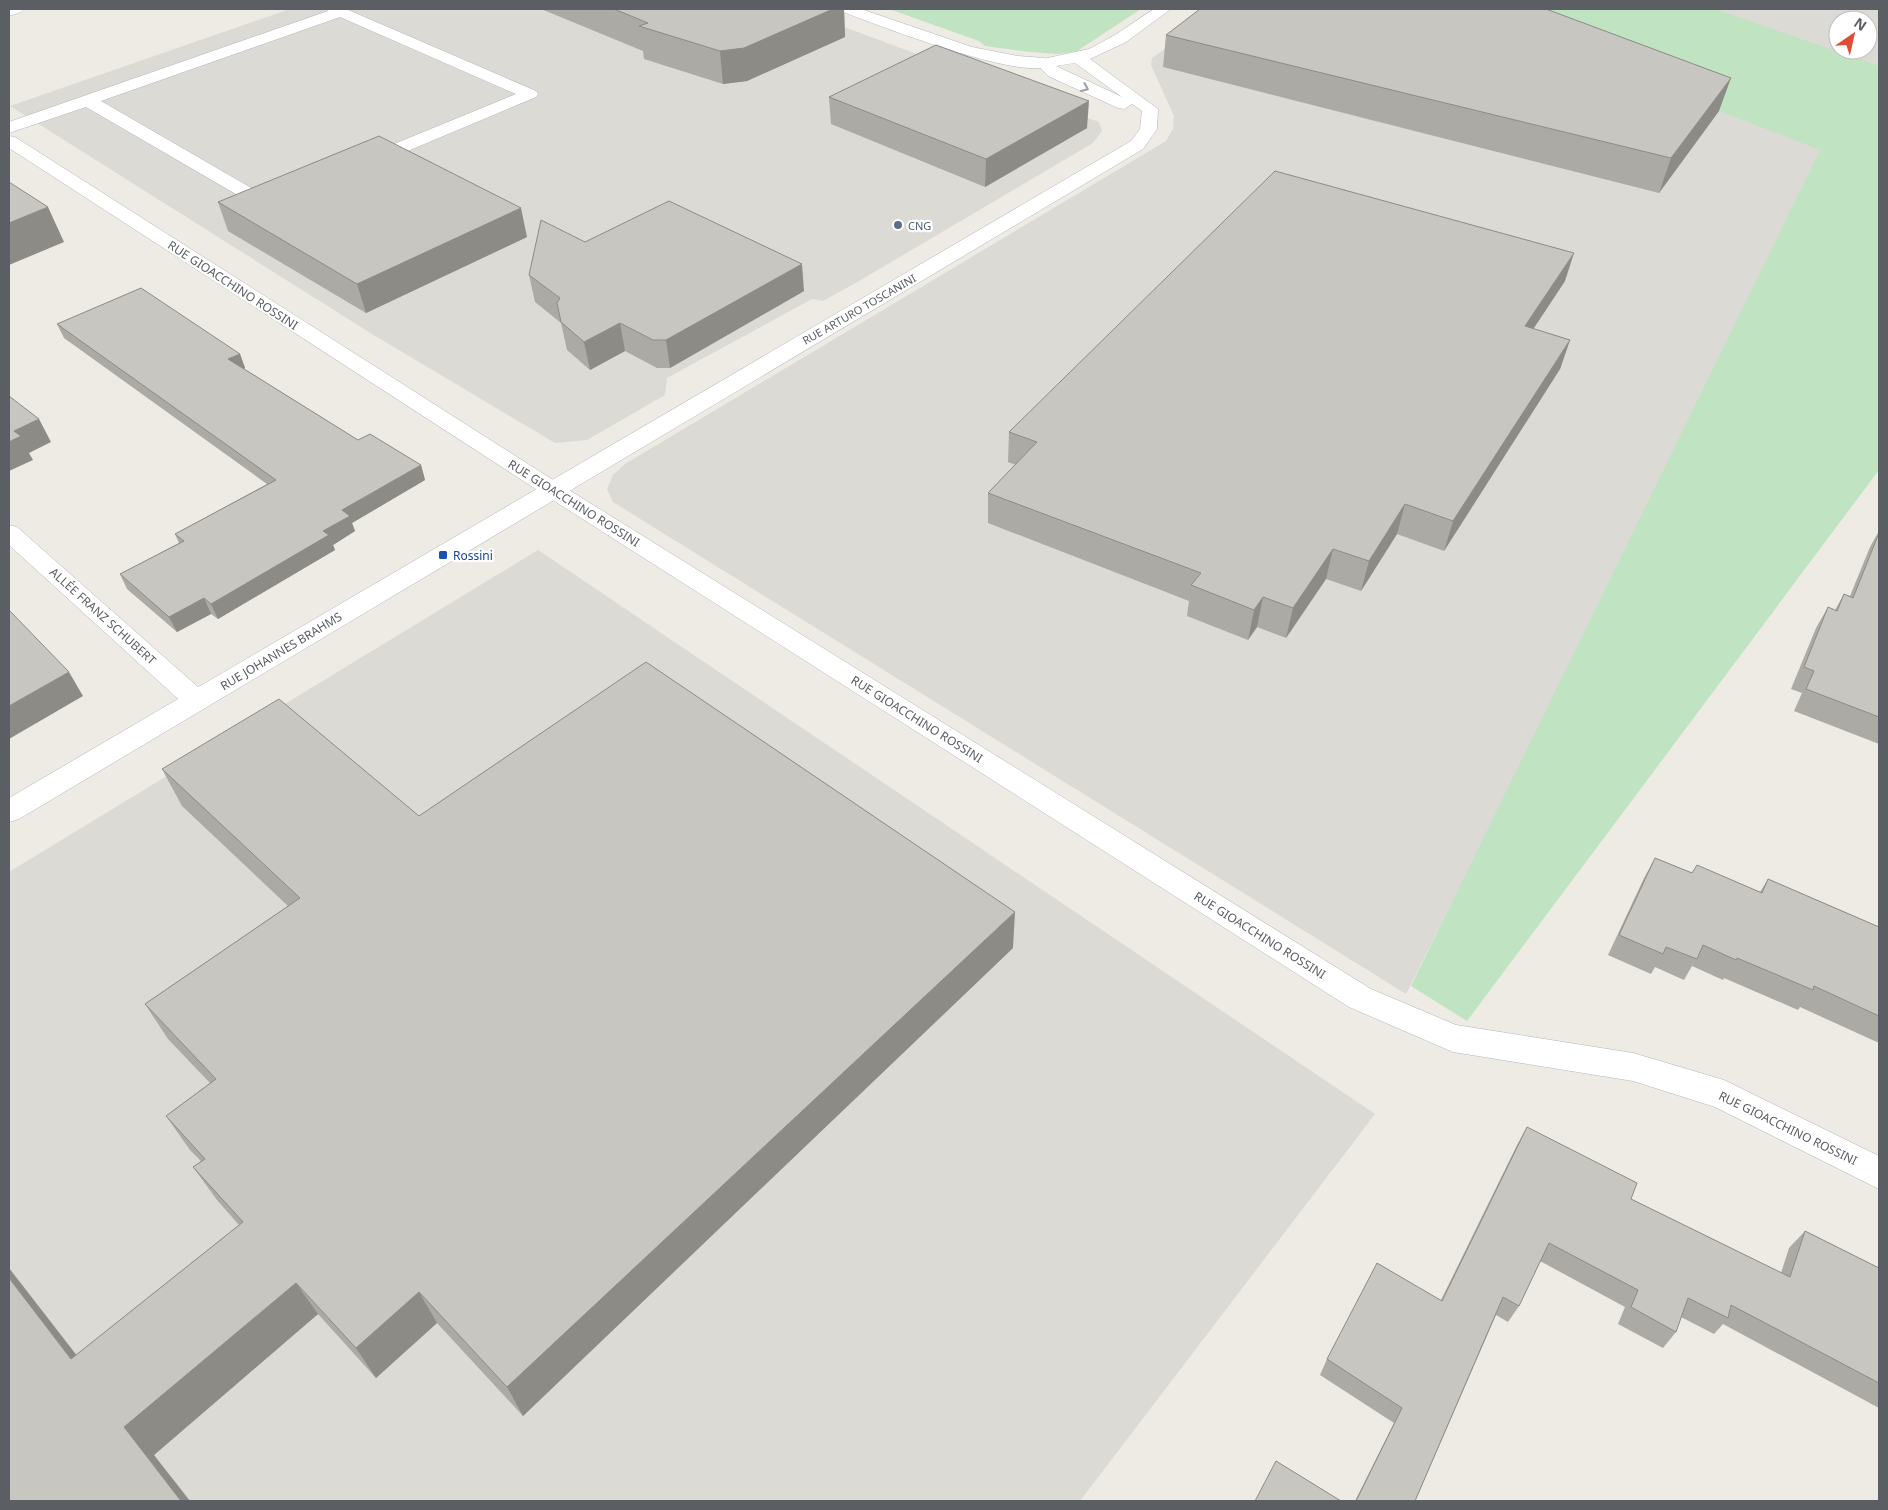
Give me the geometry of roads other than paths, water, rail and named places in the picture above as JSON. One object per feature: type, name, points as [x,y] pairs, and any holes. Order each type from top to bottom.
[{"type":"street","points":[[9,11],[16,9]]},
{"type":"street","points":[[848,9],[971,53],[997,60],[1044,63],[1079,59],[1106,48],[1164,9]]},
{"type":"street","points":[[9,128],[338,10],[530,94],[347,170]]},
{"type":"street","points":[[1044,63],[1054,73],[1150,117],[1150,108],[1079,59]]},
{"type":"street","points":[[88,101],[264,204],[292,192]]},
{"type":"street","name":"RUE ARTURO TOSCANINI","points":[[553,490],[1122,155],[1148,134],[1150,117]]},
{"type":"street","name":"RUE GIOACCHINO ROSSINI","points":[[9,141],[553,490],[1360,998],[1453,1038],[1633,1067],[1724,1095],[1879,1173]]},
{"type":"street","name":"RUE JOHANNES BRAHMS","points":[[9,811],[553,490]]},
{"type":"street","name":"ALLÉE FRANZ SCHUBERT","points":[[9,532],[197,701]]},
{"type":"place","name":"CNG","points":[[898,225]]},
{"type":"place","name":"Rossini","points":[[443,555]]}]
